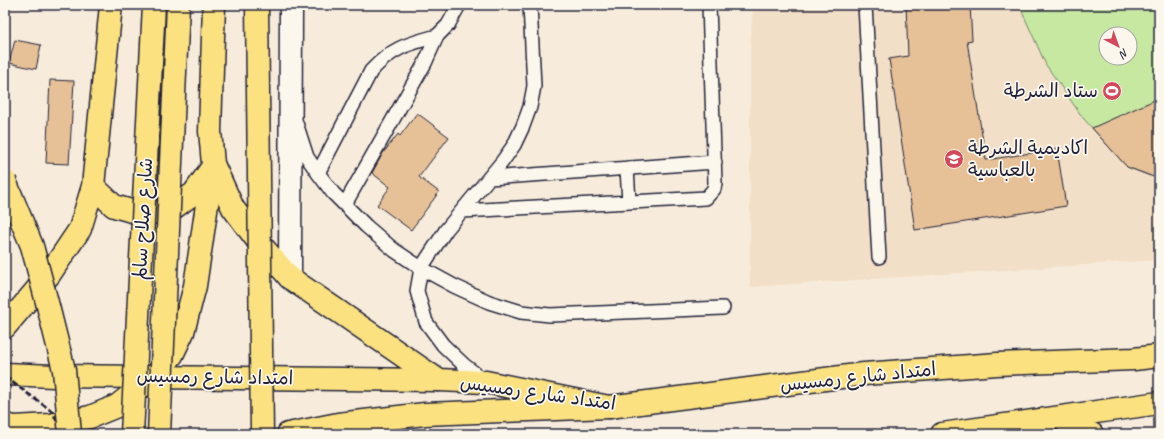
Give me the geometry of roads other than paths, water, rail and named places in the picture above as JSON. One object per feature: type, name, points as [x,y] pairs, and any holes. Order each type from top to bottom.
[{"type":"main road","points":[[5,326],[49,275],[80,229],[93,186],[111,5]]},
{"type":"main road","name":"شارع صلاح سالم","points":[[132,434],[154,5]]},
{"type":"main road","name":"شارع صلاح سالم","points":[[159,434],[178,5]]},
{"type":"main road","points":[[5,425],[15,427],[50,425],[90,418],[117,406],[155,376],[172,355],[183,332],[195,286],[213,164],[210,131],[214,5]]},
{"type":"main road","points":[[256,5],[262,434]]},
{"type":"main road","points":[[93,186],[114,206],[142,214],[171,210],[194,194],[213,164]]},
{"type":"main road","points":[[213,164],[233,208],[260,244],[290,278],[438,380]]},
{"type":"main road","points":[[5,181],[32,246],[48,306],[64,370],[70,434]]},
{"type":"main road","points":[[1134,359],[1159,343]]},
{"type":"main road","name":"امتداد شارع رمسيس","points":[[5,374],[54,376],[438,380],[486,382],[609,407],[864,374],[997,364],[1134,359],[1159,356]]},
{"type":"main road","points":[[942,434],[1011,429],[1060,418],[1159,404]]},
{"type":"main road","points":[[288,434],[338,424],[425,414],[609,407]]},
{"type":"main road","points":[[1060,418],[1092,434]]},
{"type":"street","points":[[290,278],[291,5]]},
{"type":"lane","points":[[345,204],[438,36],[448,25],[459,5]]},
{"type":"lane","points":[[486,382],[464,365],[443,345],[426,322],[417,291],[421,268],[446,230],[514,145],[523,126],[530,107],[534,86],[530,5]]},
{"type":"lane","points":[[462,211],[706,198],[714,189],[715,183],[709,5]]},
{"type":"lane","points":[[865,5],[879,257]]},
{"type":"lane","points":[[318,173],[371,71],[382,59],[397,49],[438,36]]},
{"type":"lane","points":[[291,109],[307,157],[333,193],[366,226],[394,250],[421,268],[454,286],[490,302],[521,312],[550,315],[723,308]]},
{"type":"lane","points":[[489,178],[715,162]]},
{"type":"lane","points":[[627,168],[629,202]]},
{"type":"railway","points":[[5,377],[53,412],[58,424],[70,434]]},
{"type":"place","name":"ستاد الشرطة","points":[[1112,91]]},
{"type":"place","name":"اكاديمية الشرطة بالعباسية","points":[[954,159]]}]
